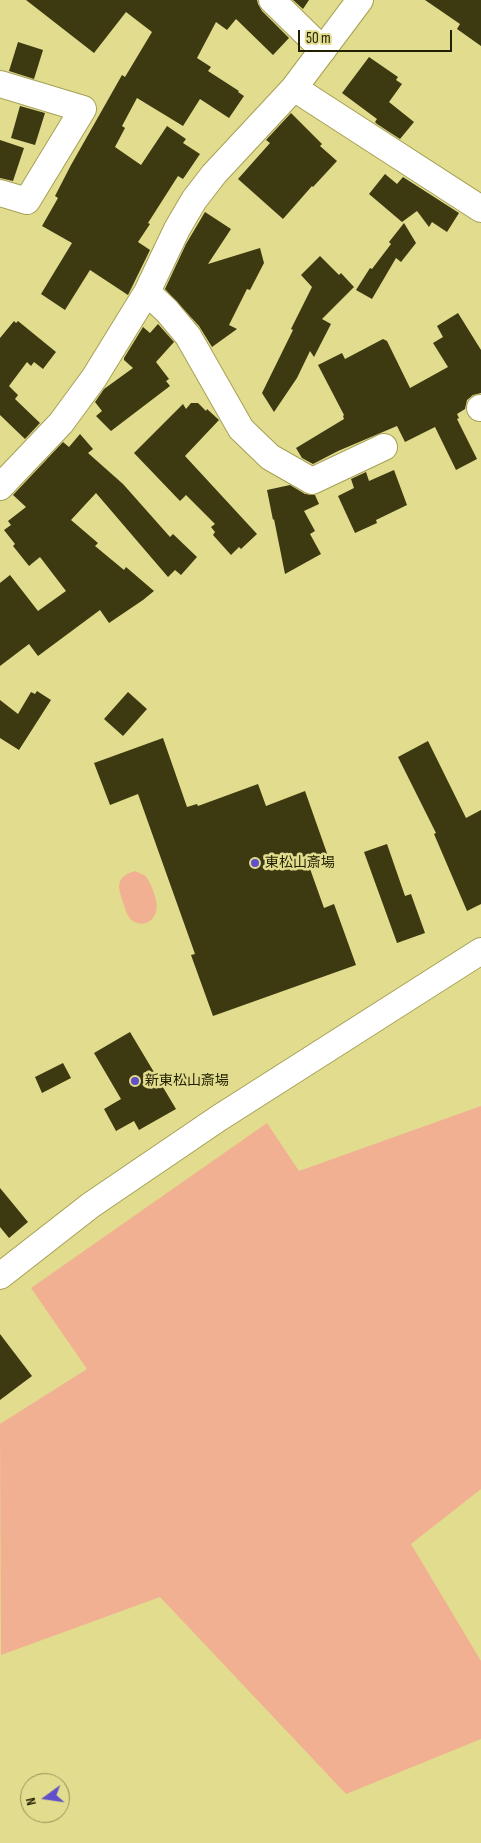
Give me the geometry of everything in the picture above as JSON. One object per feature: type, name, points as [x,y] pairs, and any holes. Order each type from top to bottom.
[{"type":"street","points":[[272,0],[323,50]]},
{"type":"street","points":[[0,487],[61,423],[94,378],[146,292],[194,200],[214,174],[294,88],[360,0]]},
{"type":"street","points":[[0,84],[83,109],[27,201],[0,193]]},
{"type":"street","points":[[294,88],[481,209]]},
{"type":"street","points":[[146,292],[167,311],[188,336],[240,428],[270,457],[312,481],[384,446]]},
{"type":"street","points":[[0,1276],[92,1205],[203,1129],[481,951]]},
{"type":"shaded area","points":[[135,871],[146,876],[156,900],[156,913],[153,918],[144,924],[137,923],[129,918],[119,888],[119,884],[124,876]]},
{"type":"shaded area","points":[[481,1106],[481,1489],[411,1544],[481,1661],[481,1739],[346,1794],[160,1597],[1,1655],[0,1424],[87,1369],[31,1288],[267,1123],[299,1171]]},
{"type":"building","points":[[26,0],[257,0],[262,11],[289,38],[273,55],[236,19],[227,30],[216,22],[197,58],[211,67],[208,71],[244,96],[229,118],[200,99],[183,126],[137,98],[122,126],[125,128],[115,147],[141,165],[167,126],[186,139],[183,143],[200,154],[183,179],[178,176],[138,242],[150,250],[128,295],[90,270],[65,310],[41,294],[72,243],[42,226],[58,198],[55,196],[71,165],[122,75],[125,77],[152,32],[126,12],[94,53]]},
{"type":"building","points":[[293,0],[309,0],[303,9]]},
{"type":"building","points":[[425,0],[481,0],[481,46],[457,29],[460,24]]},
{"type":"building","points":[[18,42],[43,50],[34,79],[9,71]]},
{"type":"building","points":[[369,57],[398,77],[396,80],[402,84],[389,102],[414,122],[400,139],[377,124],[375,122],[377,119],[342,93]]},
{"type":"building","points":[[20,106],[45,113],[35,145],[11,138]]},
{"type":"building","points":[[291,113],[322,144],[320,146],[337,161],[283,219],[238,179],[270,143],[266,140]]},
{"type":"building","points":[[0,140],[24,148],[13,181],[0,178]]},
{"type":"building","points":[[385,174],[397,184],[403,177],[459,213],[447,232],[432,222],[429,227],[417,211],[402,222],[369,194]]},
{"type":"building","points":[[205,212],[231,229],[208,264],[260,248],[264,263],[250,290],[247,289],[229,325],[237,329],[212,347],[199,326],[165,289],[186,244]]},
{"type":"building","points":[[404,223],[416,243],[401,262],[396,258],[372,299],[356,290],[370,268],[372,269],[391,244],[389,242]]},
{"type":"building","points":[[320,256],[339,275],[341,273],[354,287],[322,319],[331,324],[314,357],[310,351],[297,378],[274,412],[262,393],[312,287],[301,275]]},
{"type":"building","points":[[458,313],[481,350],[481,393],[473,395],[467,400],[465,409],[457,414],[459,418],[457,419],[477,459],[456,470],[435,427],[405,442],[397,426],[338,451],[313,464],[302,458],[296,448],[344,419],[344,415],[318,365],[342,353],[345,359],[383,339],[387,341],[410,388],[448,367],[433,343],[443,337],[437,326]]},
{"type":"building","points":[[14,321],[16,323],[18,321],[56,352],[43,369],[34,362],[31,366],[27,362],[9,386],[18,395],[15,399],[40,423],[25,439],[0,415],[0,338]]},
{"type":"building","points":[[158,324],[174,342],[156,362],[169,379],[166,381],[170,386],[111,431],[96,416],[102,411],[95,402],[104,389],[133,368],[124,358],[143,327],[150,333]]},
{"type":"building","points":[[191,403],[198,403],[219,420],[185,456],[257,534],[241,549],[239,547],[231,555],[213,535],[215,532],[211,527],[215,524],[186,495],[180,501],[134,453],[183,404],[186,409]]},
{"type":"building","points":[[80,434],[93,449],[88,453],[123,484],[170,537],[173,534],[197,557],[181,575],[175,570],[168,577],[96,493],[71,520],[98,543],[95,546],[124,570],[126,567],[154,591],[109,623],[100,610],[38,656],[29,644],[0,666],[0,583],[10,575],[38,611],[66,591],[40,557],[29,566],[13,546],[15,544],[4,530],[11,525],[8,521],[26,507],[13,495],[63,442],[69,447]]},
{"type":"building","points":[[394,470],[407,505],[376,520],[377,523],[355,533],[338,496],[354,488],[351,479],[366,472],[369,481]]},
{"type":"building","points":[[290,485],[305,494],[315,495],[319,504],[304,511],[315,531],[310,534],[321,554],[285,574],[267,490]]},
{"type":"building","points":[[37,691],[51,700],[19,750],[0,738],[0,700],[18,714],[31,692],[35,694]]},
{"type":"building","points":[[128,692],[147,709],[123,736],[104,719]]},
{"type":"building","points":[[163,738],[187,807],[197,804],[198,806],[258,784],[266,806],[305,791],[329,859],[309,866],[324,908],[334,904],[356,965],[213,1016],[191,955],[195,954],[138,794],[110,805],[94,763]]},
{"type":"building","points":[[428,741],[466,818],[481,810],[481,904],[467,911],[434,834],[436,833],[398,757]]},
{"type":"building","points":[[387,844],[405,896],[411,894],[425,933],[397,943],[364,852]]},
{"type":"building","name":"新東松山斎場","points":[[130,1032],[176,1109],[139,1130],[134,1121],[116,1131],[104,1109],[121,1099],[94,1053]]},
{"type":"building","points":[[63,1063],[71,1078],[42,1093],[35,1077]]},
{"type":"building","points":[[0,1188],[28,1222],[9,1238],[0,1227]]},
{"type":"building","points":[[0,1334],[32,1376],[0,1400]]},
{"type":"place","name":"東松山斎場","points":[[255,863]]},
{"type":"place","name":"新東松山斎場","points":[[135,1081]]}]
